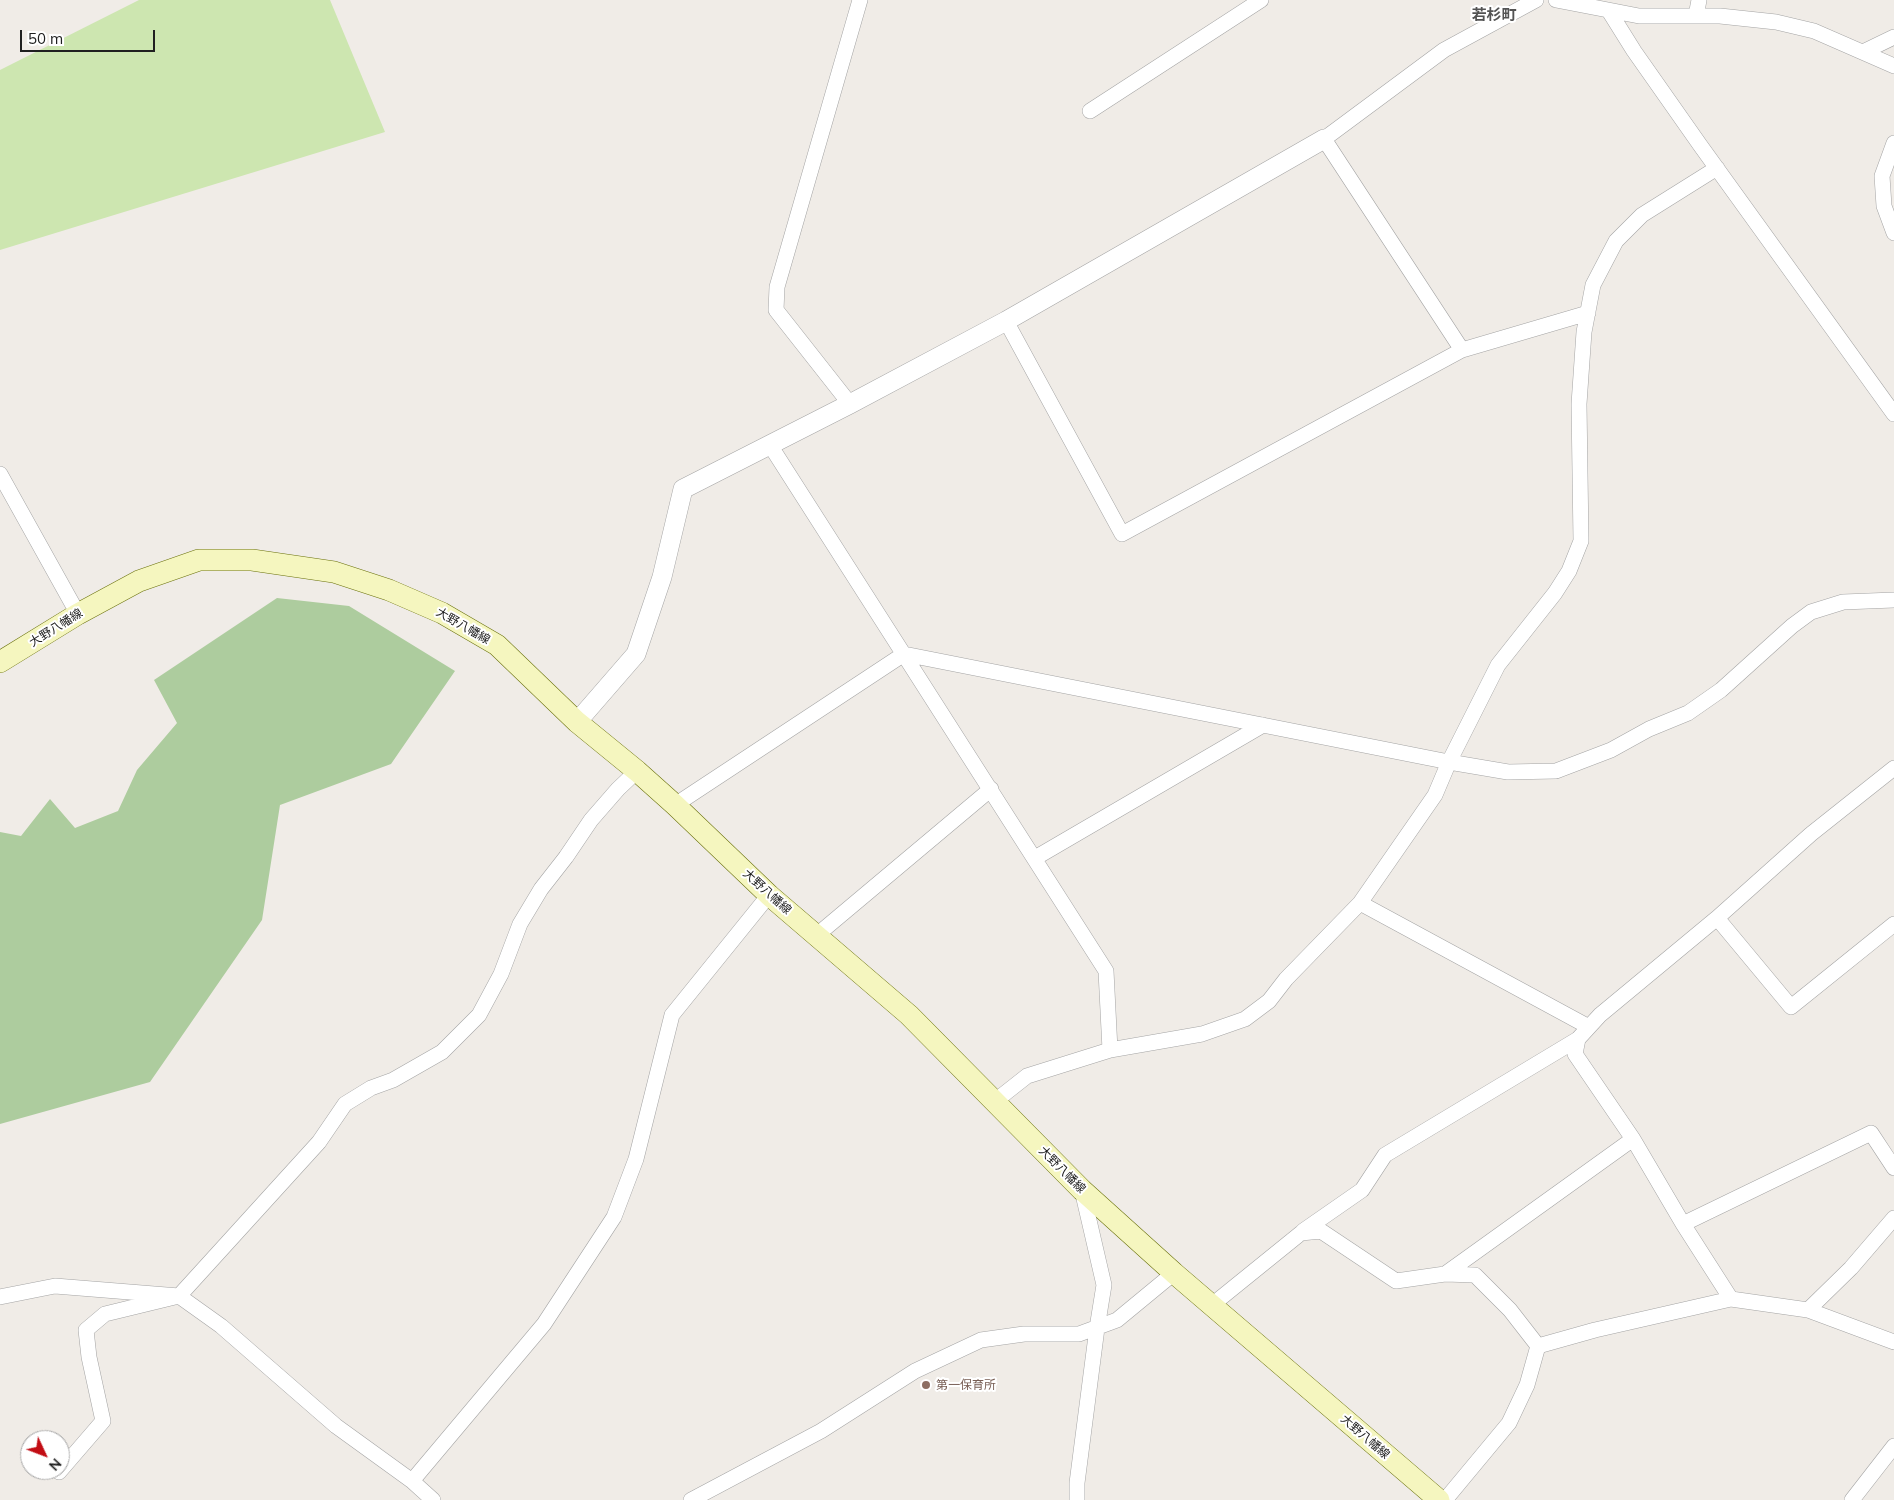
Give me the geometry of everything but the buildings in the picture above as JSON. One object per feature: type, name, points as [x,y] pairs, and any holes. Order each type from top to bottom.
[{"type":"main road","name":"大野八幡線","points":[[0,662],[78,614],[139,581],[199,560],[252,560],[334,572],[389,590],[442,613],[497,645],[577,722],[675,805],[769,895],[909,1015],[1082,1190],[1174,1274],[1438,1500]]},
{"type":"street","points":[[850,404],[776,310],[777,287],[860,0]]},
{"type":"street","points":[[1090,110],[1261,0]]},
{"type":"street","points":[[577,722],[636,654],[662,577],[683,489],[850,404],[1006,321],[1324,139],[1444,50],[1536,0]]},
{"type":"street","points":[[1556,0],[1639,16],[1720,16],[1776,22],[1814,31],[1894,66]]},
{"type":"street","points":[[1696,16],[1699,0]]},
{"type":"street","points":[[1609,11],[1634,51],[1894,414]]},
{"type":"street","points":[[1863,52],[1894,37]]},
{"type":"street","points":[[1324,139],[1462,350]]},
{"type":"street","points":[[1894,143],[1882,176],[1884,206],[1894,233]]},
{"type":"street","points":[[994,1102],[1026,1076],[1110,1050],[1202,1034],[1245,1020],[1269,1002],[1286,979],[1360,903],[1436,795],[1449,762],[1498,665],[1555,593],[1568,571],[1581,541],[1579,404],[1584,332],[1593,285],[1616,241],[1642,215],[1717,168]]},
{"type":"street","points":[[1006,321],[1122,534],[1462,350],[1588,313]]},
{"type":"street","points":[[770,445],[1106,971],[1110,1050]]},
{"type":"street","points":[[0,474],[78,614]]},
{"type":"street","points":[[675,805],[904,654],[1449,762],[1508,772],[1556,771],[1611,750],[1649,729],[1688,712],[1721,690],[1792,626],[1811,612],[1843,602],[1894,600]]},
{"type":"street","points":[[1034,858],[1264,725]]},
{"type":"street","points":[[1212,1305],[1300,1233],[1362,1190],[1385,1156],[1578,1039],[1600,1015],[1717,918],[1810,834],[1894,768]]},
{"type":"street","points":[[70,1459],[103,1421],[89,1357],[86,1330],[105,1314],[180,1296],[319,1142],[345,1104],[372,1088],[393,1080],[442,1052],[478,1015],[501,974],[520,924],[541,889],[591,820],[618,789],[637,771]]},
{"type":"street","points":[[817,935],[990,789]]},
{"type":"street","points":[[412,1481],[544,1324],[614,1217],[636,1159],[672,1015],[769,895]]},
{"type":"street","points":[[1360,903],[1589,1027]]},
{"type":"street","points":[[1717,918],[1791,1007],[1894,924]]},
{"type":"street","points":[[1578,1039],[1575,1054],[1633,1139],[1683,1224],[1731,1299]]},
{"type":"street","points":[[1683,1224],[1871,1133],[1894,1168]]},
{"type":"street","points":[[1445,1274],[1633,1139]]},
{"type":"street","points":[[1077,1500],[1077,1483],[1104,1285],[1082,1190]]},
{"type":"street","points":[[1808,1310],[1851,1268],[1893,1220]]},
{"type":"street","points":[[1300,1233],[1321,1231],[1396,1281],[1445,1274],[1475,1275],[1510,1310],[1538,1346]]},
{"type":"street","points":[[691,1500],[821,1430],[915,1371],[981,1340],[1024,1334],[1079,1334],[1097,1328],[1117,1320],[1174,1274]]},
{"type":"street","points":[[0,1297],[55,1286],[180,1296],[221,1326],[336,1426],[412,1481],[433,1500]]},
{"type":"street","points":[[1538,1346],[1595,1330],[1731,1299],[1808,1310],[1894,1342]]},
{"type":"street","points":[[1445,1500],[1509,1423],[1527,1385],[1538,1346]]},
{"type":"street","points":[[1852,1500],[1894,1446]]},
{"type":"green space","points":[[139,0],[330,0],[385,132],[0,250],[0,70]]},
{"type":"green space","points":[[277,598],[349,606],[455,671],[391,764],[280,805],[262,920],[150,1082],[0,1124],[0,832],[21,836],[50,799],[75,828],[118,811],[137,770],[177,723],[154,680]]},
{"type":"place","name":"第一保育所","points":[[926,1385]]},
{"type":"district","name":"若杉町","points":[[1494,15]]}]
